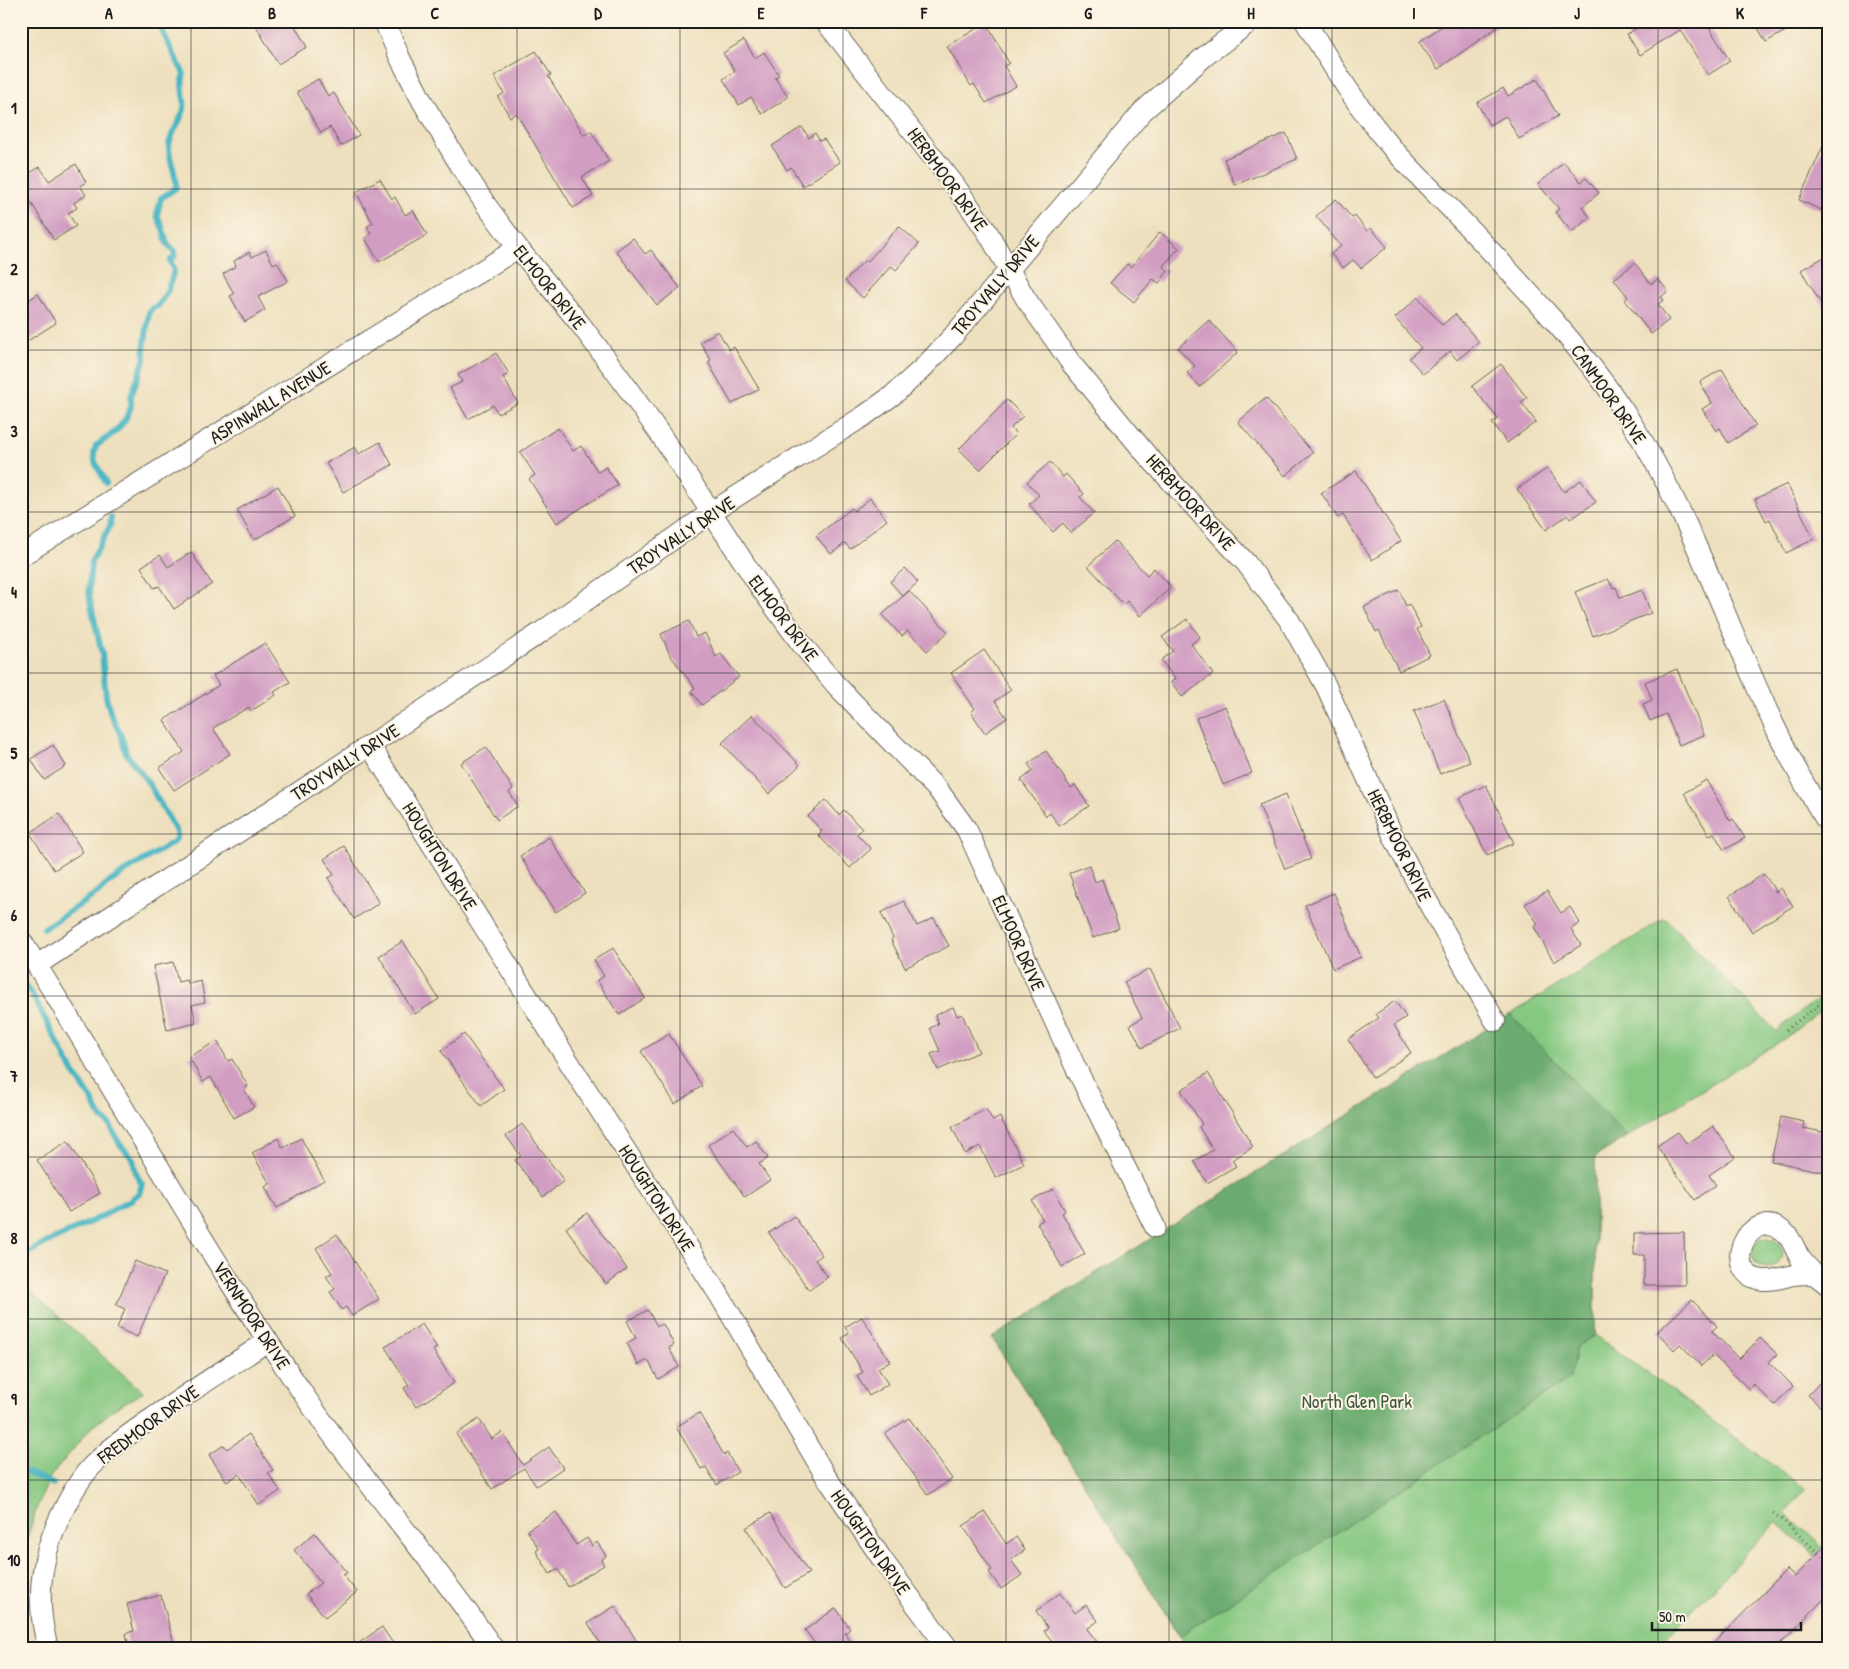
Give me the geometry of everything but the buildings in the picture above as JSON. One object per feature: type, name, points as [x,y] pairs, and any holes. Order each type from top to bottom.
[{"type":"street","name":"ELMOOR DRIVE","points":[[384,21],[400,58],[439,131],[486,205],[616,372],[662,437],[762,590],[803,646],[869,721],[939,791],[967,830],[1075,1066],[1155,1227]]},
{"type":"street","name":"HERBMOOR DRIVE","points":[[826,21],[954,184],[988,233],[1050,334],[1107,408],[1246,563],[1289,620],[1326,686],[1395,840],[1416,881],[1495,1021]]},
{"type":"street","name":"TROYVALLY DRIVE","points":[[37,965],[540,633],[710,513],[838,434],[892,396],[923,368],[1143,111],[1205,56],[1251,21]]},
{"type":"street","name":"CANMOOR DRIVE","points":[[1305,21],[1350,93],[1393,149],[1545,310],[1585,357],[1628,418],[1674,498],[1788,751],[1828,823]]},
{"type":"street","name":"ASPINWALL AVENUE","points":[[21,556],[518,248]]},
{"type":"street","name":"HOUGHTON DRIVE","points":[[370,746],[579,1078],[718,1293],[825,1475],[884,1562],[948,1648]]},
{"type":"street","name":"VERNMOOR DRIVE","points":[[21,940],[179,1200],[268,1341],[314,1410],[424,1553],[493,1648]]},
{"type":"street","name":"FREDMOOR DRIVE","points":[[48,1648],[41,1613],[40,1586],[51,1537],[76,1486],[92,1465],[134,1430],[268,1341]]},
{"type":"path","points":[[1786,1030],[1828,998]]},
{"type":"path","points":[[1772,1513],[1780,1516],[1828,1562]]},
{"type":"green space","name":"North Glen Park","points":[[1665,918],[1776,1031],[1828,991],[1828,1005],[1784,1039],[1595,1157],[1595,1335],[1806,1489],[1785,1512],[1828,1553],[1828,1568],[1777,1521],[1675,1629],[1654,1648],[1187,1648],[992,1338]]},
{"type":"green space","name":"North Glen Park","points":[[1510,1014],[1627,1137],[1595,1157],[1595,1335],[1576,1347],[1570,1378],[1180,1636],[992,1338]]},
{"type":"green space","points":[[1767,1238],[1773,1239],[1781,1247],[1781,1259],[1773,1267],[1767,1268],[1761,1267],[1753,1259],[1752,1253],[1753,1247],[1761,1239]]},
{"type":"green space","points":[[21,1283],[143,1392],[114,1409],[90,1429],[50,1477],[37,1507],[21,1558]]},
{"type":"waterway","points":[[106,483],[95,462],[94,453],[96,446],[116,431],[125,420],[131,407],[131,396],[145,358],[144,349],[149,312],[152,308],[158,306],[168,290],[174,271],[170,261],[175,256],[174,251],[167,243],[157,215],[161,198],[176,188],[169,145],[184,109],[182,83],[184,74],[158,21]]},
{"type":"waterway","points":[[44,928],[98,893],[107,884],[126,871],[172,843],[176,839],[177,833],[149,784],[126,753],[106,697],[102,654],[89,589],[91,562],[110,526],[111,517]]},
{"type":"waterway","points":[[21,974],[22,982],[33,996],[72,1070],[100,1116],[110,1125],[119,1143],[133,1159],[136,1174],[142,1184],[139,1193],[131,1200],[21,1257]]},
{"type":"waterway","points":[[21,1470],[53,1484]]}]
